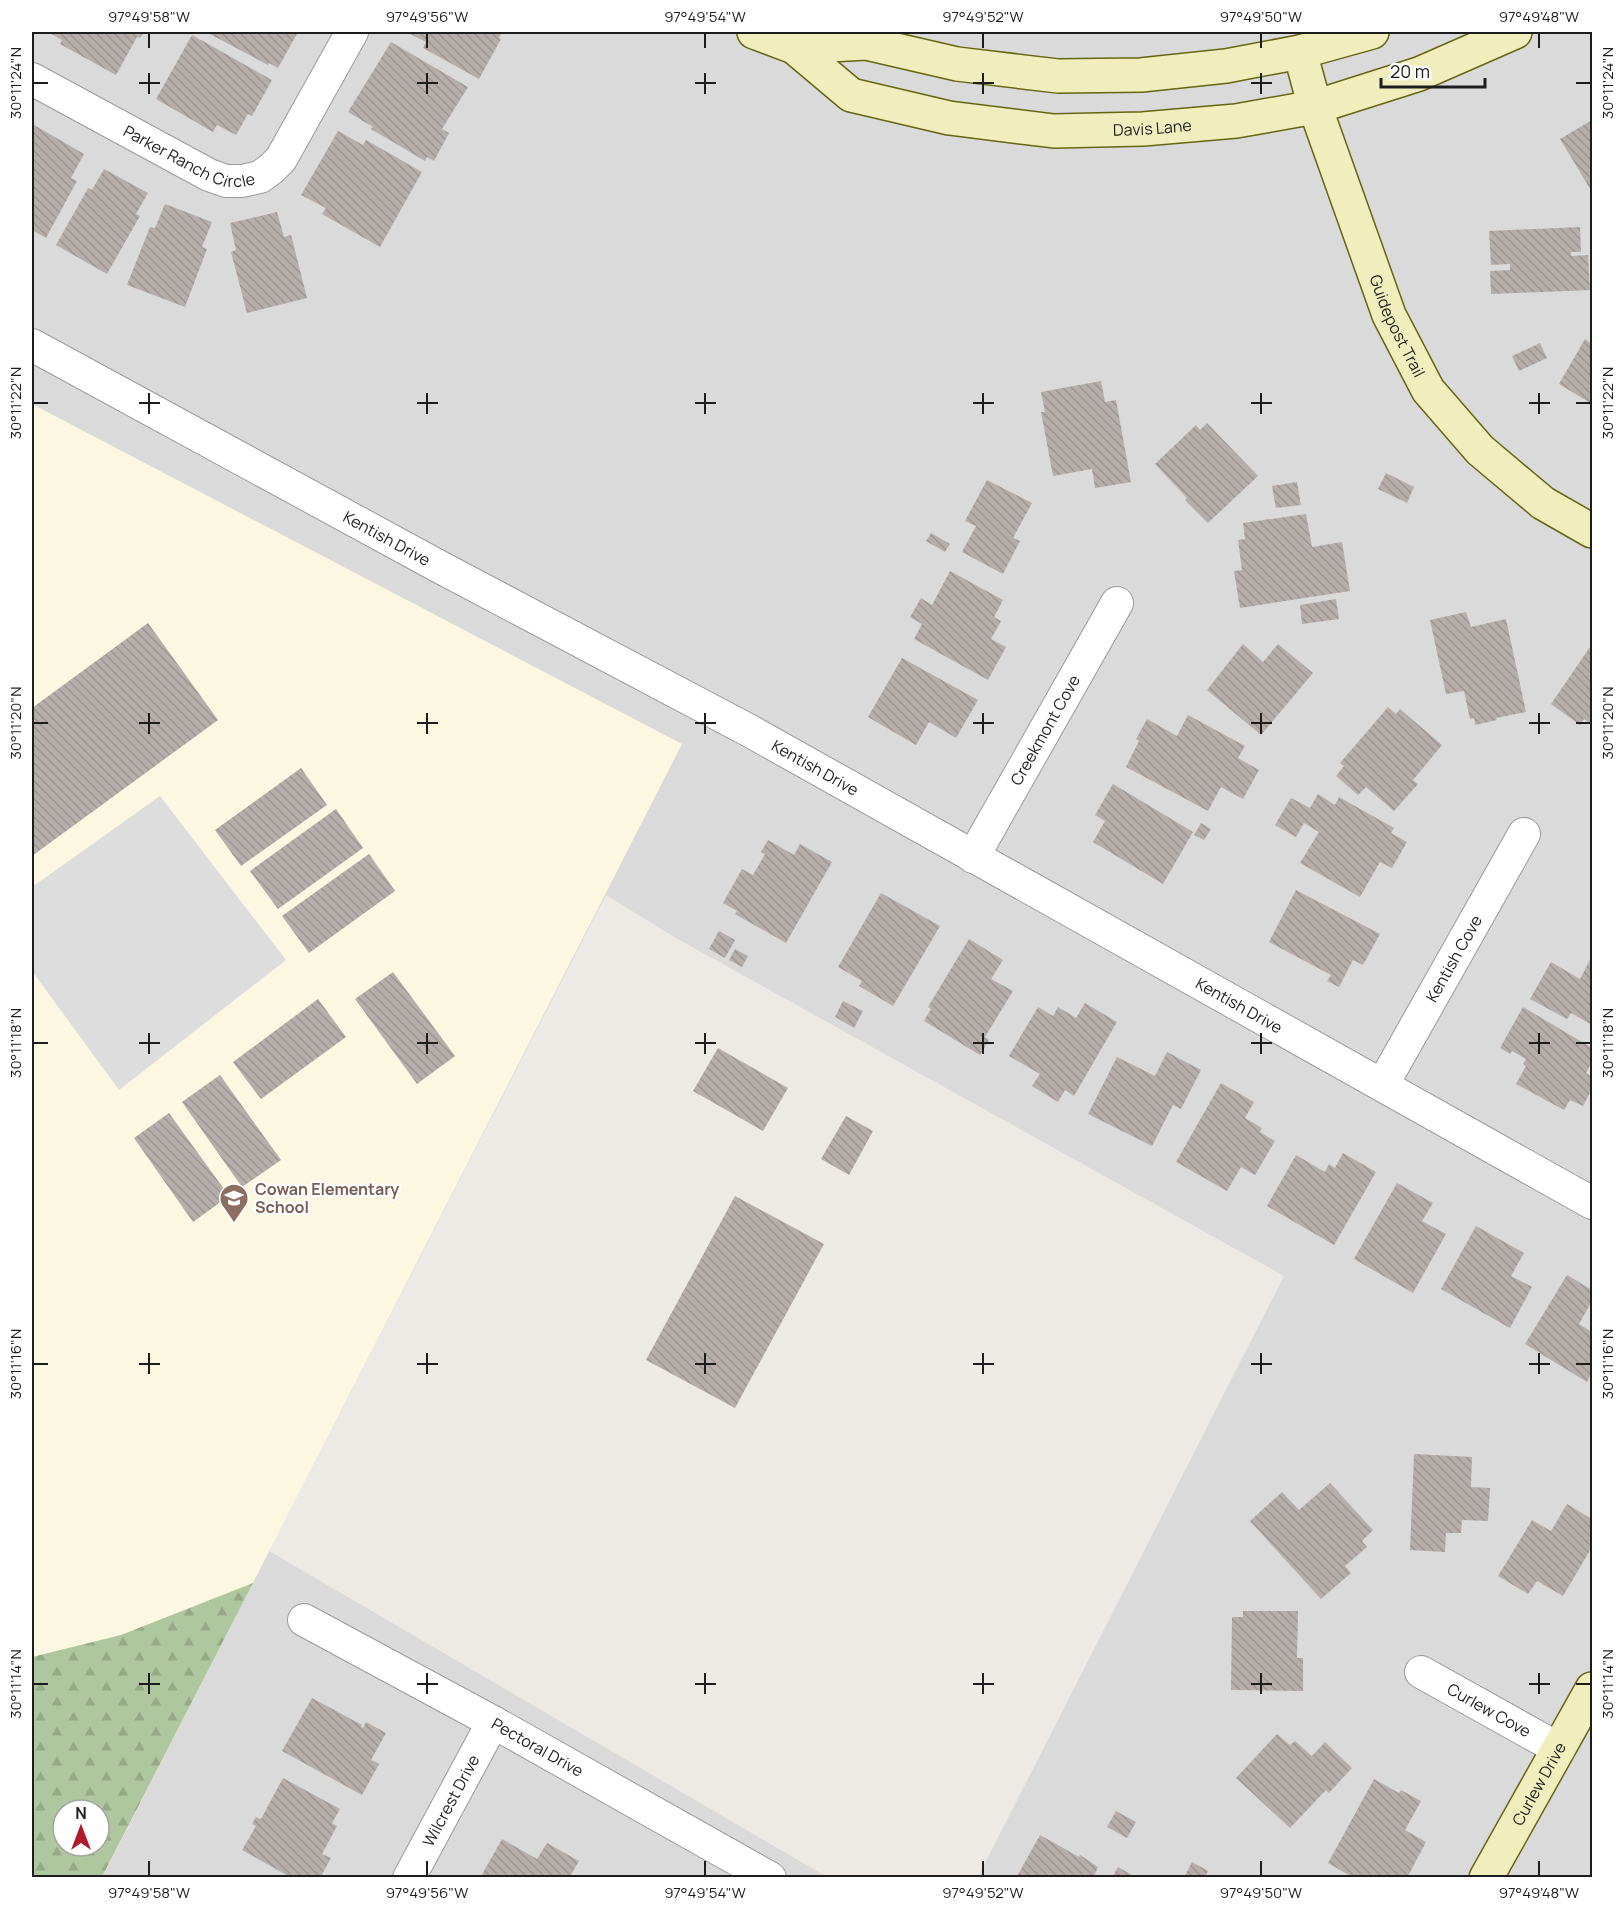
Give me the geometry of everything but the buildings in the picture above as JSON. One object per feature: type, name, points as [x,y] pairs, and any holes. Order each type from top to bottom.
[{"type":"street","name":"Parker Ranch Circle","points":[[32,79],[209,175],[226,181],[243,181],[260,177],[280,159],[352,32]]},
{"type":"street","name":"Davis Lane","points":[[754,32],[797,39],[866,43],[957,64],[1058,76],[1141,75],[1226,66],[1300,52],[1372,32]]},
{"type":"street","name":"Davis Lane","points":[[797,39],[851,95],[949,118],[1054,130],[1143,129],[1236,121],[1315,107],[1419,74],[1515,32]]},
{"type":"street","name":"Guidepost Trail","points":[[1300,52],[1315,107],[1389,315],[1428,390],[1480,450],[1543,503],[1593,531]]},
{"type":"street","name":"Kentish Drive","points":[[32,345],[438,566],[750,731],[1593,1203]]},
{"type":"street","name":"Creekmont Cove","points":[[973,857],[1117,603]]},
{"type":"street","name":"Kentish Cove","points":[[1383,1084],[1524,834]]},
{"type":"street","name":"Pectoral Drive","points":[[304,1620],[493,1722],[770,1878]]},
{"type":"street","name":"Curlew Cove","points":[[1421,1672],[1559,1749]]},
{"type":"street","name":"Curlew Drive","points":[[1486,1878],[1593,1689]]},
{"type":"street","name":"Wilcrest Drive","points":[[409,1878],[493,1722]]},
{"type":"shaded area","points":[[32,32],[1592,32],[1592,1877],[978,1877],[1284,1276],[676,938],[606,895],[269,1551],[827,1877],[32,1877]]},
{"type":"shaded area","name":"Cowan Elementary School","points":[[32,404],[682,744],[102,1878],[32,1877]]},
{"type":"shaded area","points":[[160,796],[286,960],[119,1090],[32,971],[32,887]]},
{"type":"green space","points":[[253,1583],[102,1877],[32,1877],[32,1657],[121,1635]]},
{"type":"place","name":"Cowan Elementary School","points":[[234,1224]]}]
